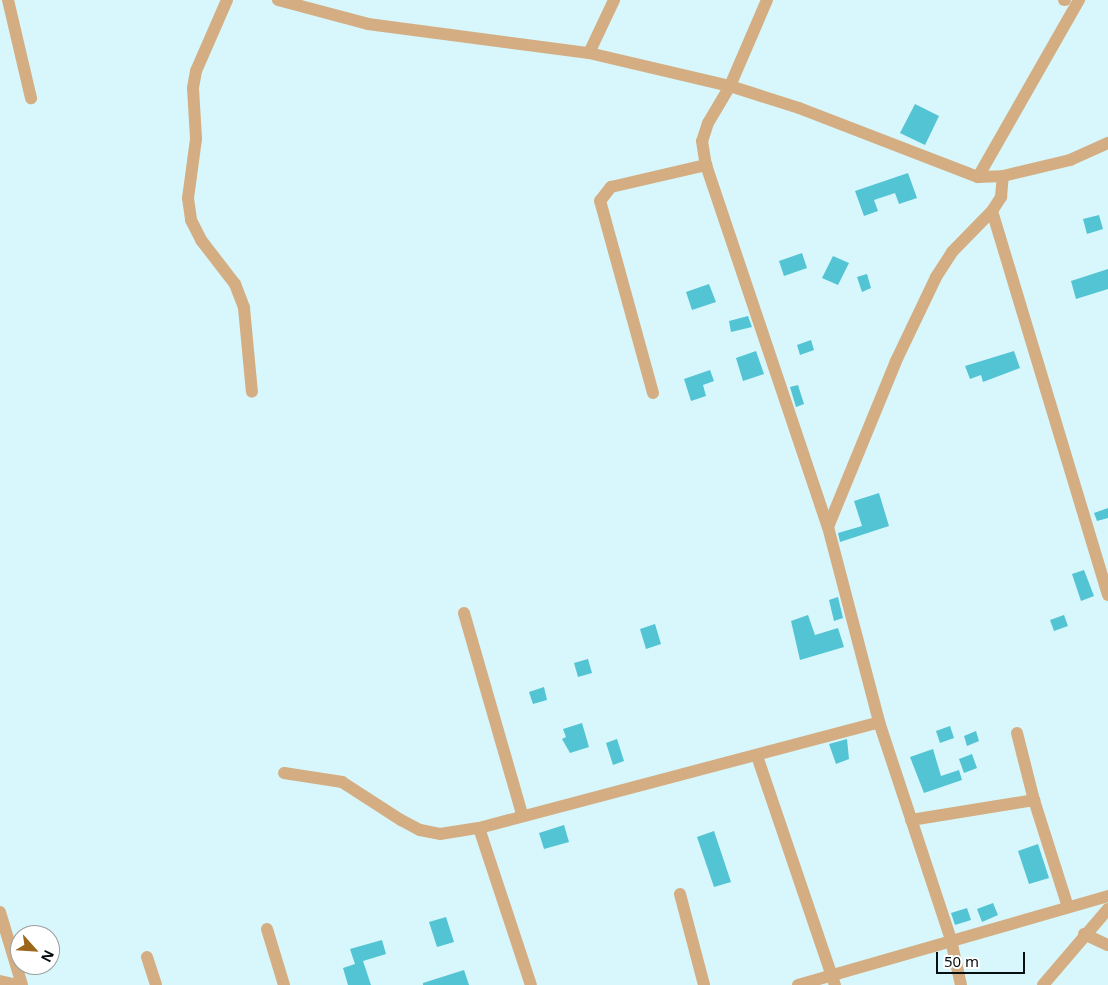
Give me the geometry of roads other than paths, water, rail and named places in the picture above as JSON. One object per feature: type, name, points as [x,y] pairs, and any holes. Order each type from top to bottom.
[{"type":"street","points":[[8,0],[31,98]]},
{"type":"street","points":[[227,0],[196,71],[193,88],[196,139],[188,198],[191,220],[201,240],[235,284],[244,308],[252,392]]},
{"type":"street","points":[[278,0],[292,2],[368,24],[589,53],[730,86],[817,114],[978,177],[1003,176],[1070,160],[1108,143]]},
{"type":"street","points":[[589,53],[614,0]]},
{"type":"street","points":[[767,0],[730,86],[708,123],[702,141],[706,165],[828,527],[879,722],[951,940],[961,985]]},
{"type":"street","points":[[978,177],[1079,0]]},
{"type":"street","points":[[653,393],[600,200],[611,188],[706,165]]},
{"type":"street","points":[[828,527],[896,361],[936,276],[952,252],[992,211],[1001,197],[1003,176]]},
{"type":"street","points":[[992,211],[1103,561],[1108,595]]},
{"type":"street","points":[[464,613],[522,814]]},
{"type":"street","points":[[284,773],[342,782],[420,830],[440,834],[480,828],[522,814],[756,756],[879,722]]},
{"type":"street","points":[[1017,733],[1034,800],[1068,907]]},
{"type":"street","points":[[756,756],[833,980]]},
{"type":"street","points":[[911,820],[1034,800]]},
{"type":"street","points":[[480,828],[531,985]]},
{"type":"street","points":[[680,894],[704,985]]},
{"type":"street","points":[[798,985],[833,980],[951,940],[1108,896]]},
{"type":"street","points":[[1043,985],[1084,934],[1108,909]]},
{"type":"street","points":[[0,912],[22,985]]},
{"type":"street","points":[[267,929],[284,985]]},
{"type":"street","points":[[1084,934],[1108,945]]},
{"type":"street","points":[[147,958],[156,985]]},
{"type":"street","points":[[0,981],[18,985]]}]
